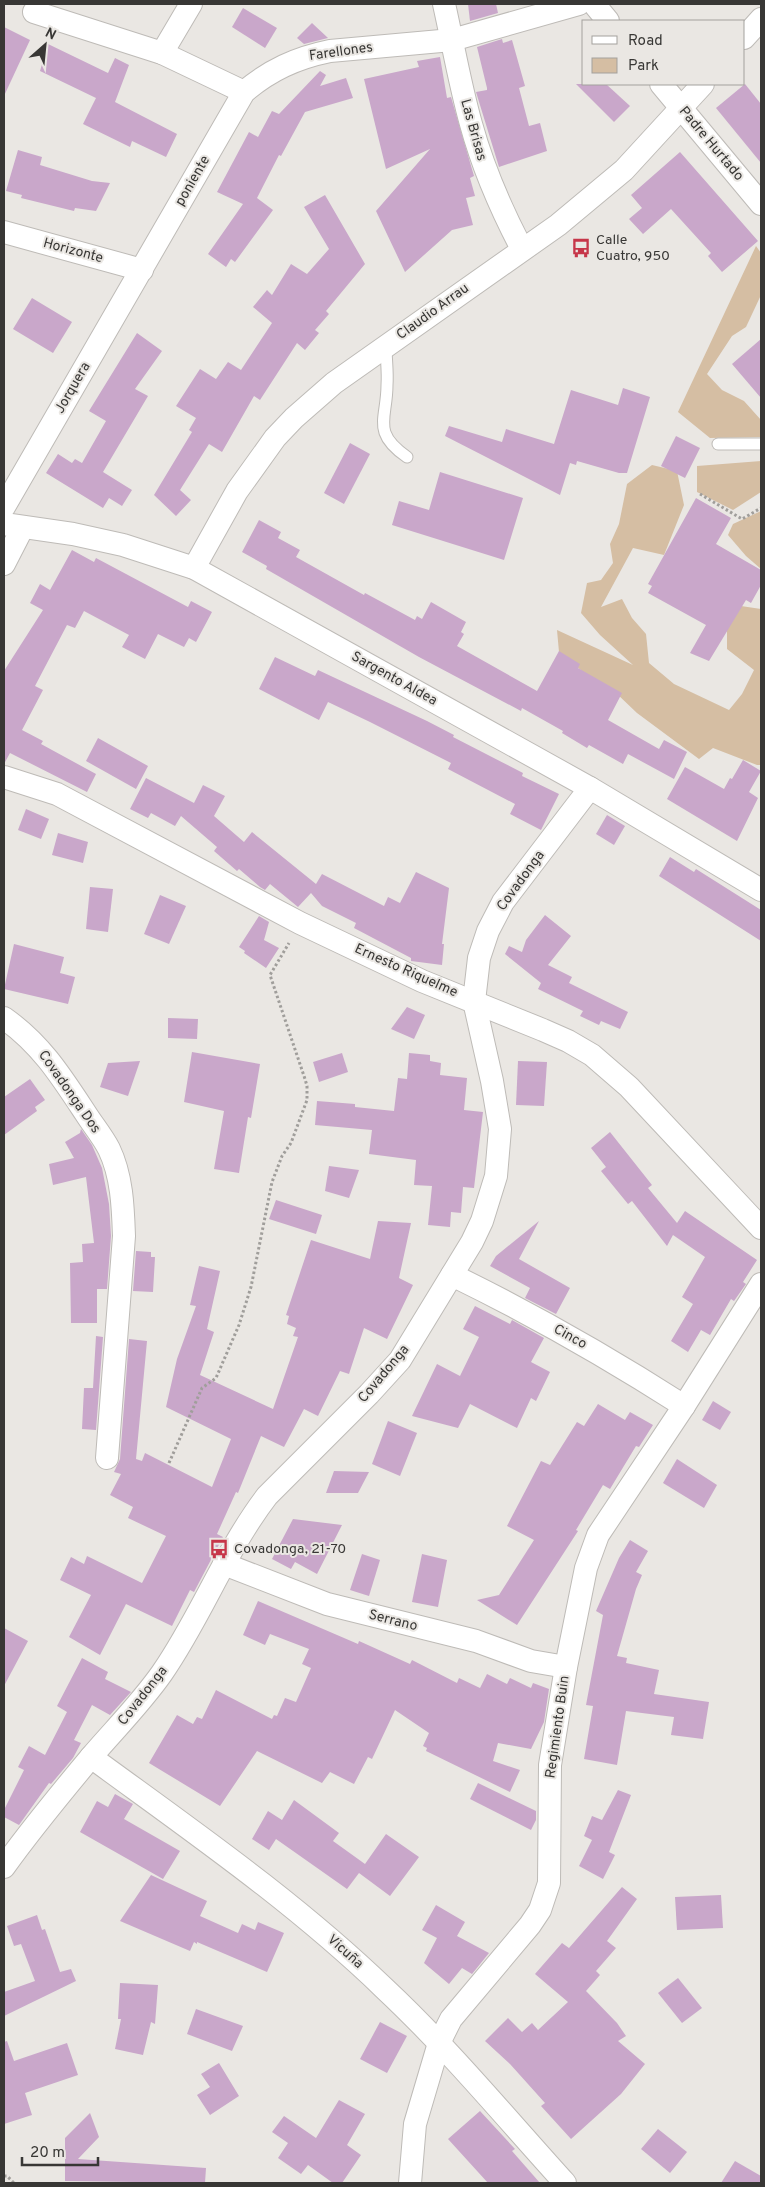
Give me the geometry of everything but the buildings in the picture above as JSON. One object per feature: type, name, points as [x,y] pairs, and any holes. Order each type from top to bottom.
[{"type":"street","points":[[162,53],[191,4]]},
{"type":"street","name":"Las Brisas","points":[[444,4],[460,83],[484,167],[501,209],[522,249]]},
{"type":"street","name":"Farellones","points":[[244,92],[275,70],[311,55],[330,51],[452,40],[579,4]]},
{"type":"street","points":[[594,4],[607,20]]},
{"type":"street","points":[[34,12],[162,53],[244,92]]},
{"type":"street","points":[[745,37],[761,19]]},
{"type":"street","name":"Padre Hurtado","points":[[662,85],[761,204]]},
{"type":"street","name":"Claudio Arrau","points":[[194,568],[238,491],[275,438],[294,418],[334,384],[564,219],[624,170],[702,85]]},
{"type":"street","name":"poniente","points":[[142,270],[244,92]]},
{"type":"street","name":"Horizonte","points":[[4,232],[142,270]]},
{"type":"street","name":"Jorquera","points":[[4,507],[142,270]]},
{"type":"street","points":[[4,564],[13,526]]},
{"type":"street","name":"Sargento Aldea","points":[[13,526],[73,534],[123,545],[194,568],[590,788],[761,890]]},
{"type":"street","name":"Ernesto Riquelme","points":[[4,777],[26,782],[80,805],[300,923],[422,981],[568,1041],[592,1055],[612,1070],[761,1228]]},
{"type":"street","name":"Covadonga","points":[[4,1867],[92,1757],[147,1694],[172,1658],[224,1564],[254,1513],[267,1496],[369,1394],[400,1360],[452,1275],[482,1221],[496,1176],[499,1153],[499,1119],[474,1001],[479,958],[488,931],[503,902],[590,788]]},
{"type":"street","name":"Covadonga Dos","points":[[4,1018],[37,1046],[57,1068],[109,1149],[121,1191],[124,1236],[107,1458]]},
{"type":"street","name":"Cinco","points":[[452,1275],[578,1341],[684,1406]]},
{"type":"street","name":"Regimiento Buin","points":[[410,2183],[415,2124],[419,2105],[439,2043],[451,2018],[530,1925],[547,1895],[550,1871],[550,1765],[566,1667],[586,1568],[598,1535],[684,1406],[761,1284]]},
{"type":"street","name":"Serrano","points":[[224,1564],[327,1604],[476,1641],[531,1662],[566,1667]]},
{"type":"street","name":"Vicuña","points":[[92,1757],[211,1843],[314,1925],[386,1989],[439,2043],[565,2183]]},
{"type":"lane","points":[[386,346],[387,386],[382,422],[392,446],[407,457]]},
{"type":"lane","points":[[718,444],[761,444]]},
{"type":"path","points":[[700,494],[742,519],[761,508]]},
{"type":"path","points":[[169,1463],[202,1388],[216,1378],[239,1325],[251,1287],[272,1182],[282,1156],[291,1143],[306,1100],[307,1086],[270,976],[300,923]]},
{"type":"path","points":[[4,2176],[7,2176],[14,2183]]},
{"type":"green space","points":[[756,246],[761,253],[761,295],[746,327],[732,336],[707,374],[722,390],[744,401],[761,420],[761,437],[710,438],[678,412]]},
{"type":"green space","points":[[761,461],[761,492],[733,510],[697,492],[697,466]]},
{"type":"green space","points":[[652,465],[677,471],[684,505],[664,555],[633,548],[601,607],[622,599],[632,618],[646,634],[649,663],[674,684],[729,710],[742,694],[754,670],[727,649],[727,619],[741,606],[761,609],[761,765],[713,748],[699,759],[637,713],[615,692],[588,676],[559,652],[557,630],[633,665],[600,635],[581,613],[587,583],[601,580],[613,563],[610,544],[619,524],[627,484]]},
{"type":"green space","points":[[761,511],[761,569],[746,556],[728,535],[733,524]]},
{"type":"place","name":"Calle Cuatro, 950","points":[[581,248]]},
{"type":"place","name":"Covadonga, 21-70","points":[[219,1549]]}]
